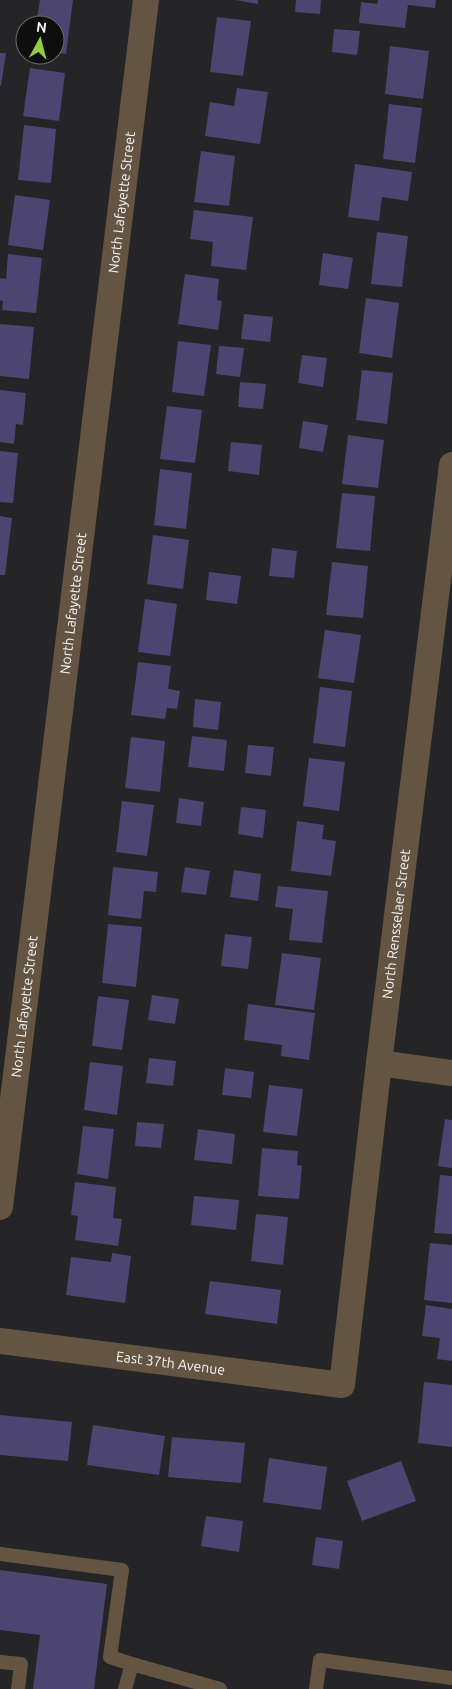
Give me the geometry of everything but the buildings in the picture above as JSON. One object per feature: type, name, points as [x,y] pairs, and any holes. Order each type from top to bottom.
[{"type":"street","name":"North Lafayette Street","points":[[0,1207],[146,0]]},
{"type":"street","name":"North Rensselaer Street","points":[[342,1385],[452,465]]},
{"type":"street","points":[[379,1063],[452,1073]]},
{"type":"street","name":"East 37th Avenue","points":[[0,1341],[342,1385]]},
{"type":"lane","points":[[0,1554],[122,1570],[110,1657],[220,1689]]},
{"type":"lane","points":[[316,1689],[320,1660],[452,1678]]},
{"type":"lane","points":[[0,1662],[21,1664],[18,1689]]},
{"type":"lane","points":[[125,1689],[132,1664]]}]
